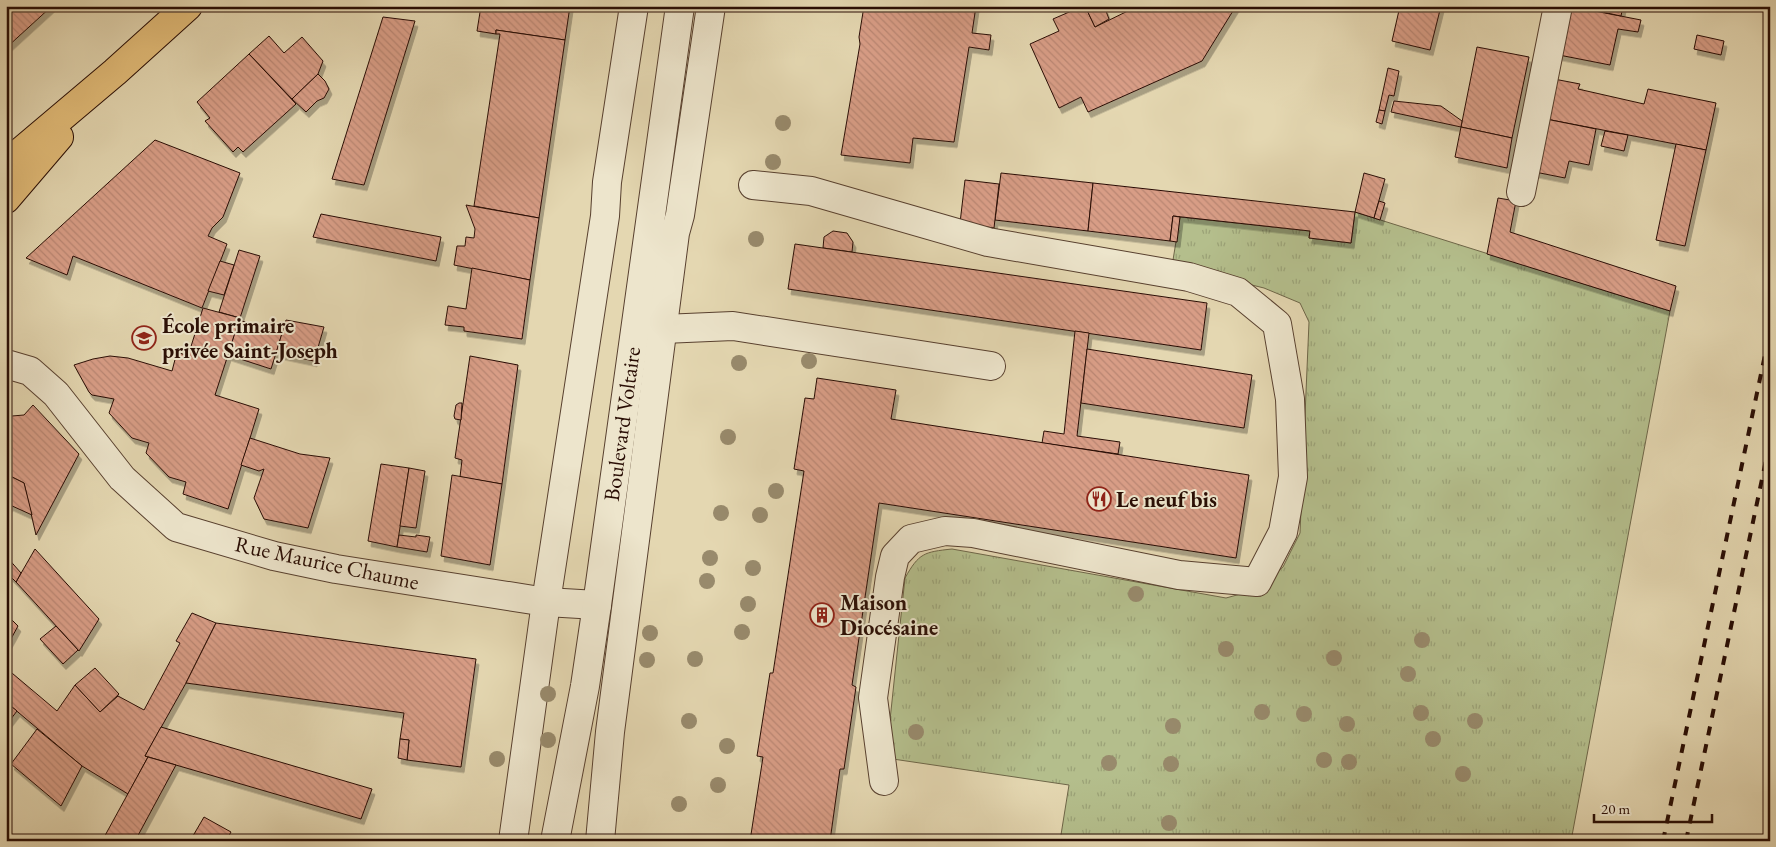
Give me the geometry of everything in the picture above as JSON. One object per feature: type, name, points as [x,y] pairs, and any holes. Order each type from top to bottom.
[{"type":"main road","points":[[6,164],[115,72],[188,6]]},
{"type":"main road","points":[[6,198],[115,72]]},
{"type":"street","points":[[513,841],[546,602],[604,225],[607,182],[634,6]]},
{"type":"street","name":"Boulevard Voltaire","points":[[555,841],[585,686],[680,6]]},
{"type":"street","name":"Boulevard Voltaire","points":[[600,841],[610,732],[662,329],[675,233],[680,215],[711,6]]},
{"type":"street","points":[[1521,192],[1558,6]]},
{"type":"street","points":[[753,185],[811,192],[988,242],[1189,277],[1238,292],[1277,324],[1290,399],[1293,477],[1283,532],[1257,582],[1179,575],[973,534],[945,531],[911,539],[895,556],[890,577],[873,698],[884,781]]},
{"type":"street","points":[[662,329],[733,326],[991,366]]},
{"type":"street","name":"Rue Maurice Chaume","points":[[6,364],[30,371],[56,394],[122,478],[176,527],[274,556],[346,570],[546,602],[597,605]]},
{"type":"green space","points":[[1355,212],[1670,311],[1571,841],[1060,841],[1069,785],[886,758],[905,578],[914,563],[923,555],[952,549],[1226,598],[1255,590],[1283,567],[1300,533],[1309,322],[1300,303],[1264,288],[1183,268],[1173,260],[1180,217],[1310,231],[1309,238],[1351,243]]},
{"type":"building","points":[[6,6],[52,6],[6,48]]},
{"type":"building","points":[[481,6],[570,6],[565,40],[496,30],[496,34],[477,31]]},
{"type":"building","points":[[864,6],[976,6],[972,33],[991,35],[989,50],[969,47],[954,142],[913,138],[910,163],[841,155],[860,44],[859,37]]},
{"type":"building","points":[[1085,6],[1095,27],[1138,6],[1142,8],[1147,6],[1236,6],[1202,61],[1088,112],[1081,97],[1059,108],[1030,44],[1059,31],[1053,19]]},
{"type":"building","points":[[1085,6],[1104,6],[1109,19],[1095,27]]},
{"type":"building","points":[[1400,6],[1441,6],[1430,50],[1392,41]]},
{"type":"building","points":[[1569,6],[1641,20],[1638,32],[1618,29],[1610,65],[1559,55]]},
{"type":"building","points":[[1574,6],[1623,6],[1621,16]]},
{"type":"building","points":[[383,17],[415,21],[364,185],[332,179]]},
{"type":"building","points":[[496,30],[565,40],[539,218],[474,206],[500,34],[496,34]]},
{"type":"building","points":[[1697,35],[1724,41],[1721,55],[1694,49]]},
{"type":"building","points":[[269,36],[284,53],[302,37],[323,61],[318,74],[292,99],[249,54]]},
{"type":"building","points":[[1477,47],[1529,57],[1512,138],[1461,127]]},
{"type":"building","points":[[249,54],[296,104],[243,152],[238,147],[233,152],[205,121],[210,118],[197,102]]},
{"type":"building","points":[[1388,68],[1399,71],[1394,96],[1389,95],[1385,111],[1379,110]]},
{"type":"building","points":[[318,74],[325,81],[329,89],[324,98],[317,101],[306,112],[292,99]]},
{"type":"building","points":[[1554,79],[1580,84],[1578,89],[1644,104],[1648,89],[1716,103],[1706,150],[1546,119]]},
{"type":"building","points":[[1394,101],[1441,106],[1462,121],[1461,127],[1391,112]]},
{"type":"building","points":[[1379,110],[1385,111],[1382,124],[1376,122]]},
{"type":"building","points":[[1546,119],[1596,129],[1589,165],[1569,161],[1565,178],[1535,172]]},
{"type":"building","points":[[1461,127],[1512,138],[1507,168],[1455,157]]},
{"type":"building","points":[[1605,131],[1628,135],[1624,151],[1601,146]]},
{"type":"building","points":[[155,140],[240,173],[223,217],[212,228],[208,236],[227,244],[202,308],[73,256],[67,275],[26,258]]},
{"type":"building","points":[[1676,144],[1706,150],[1685,246],[1656,240]]},
{"type":"building","points":[[1001,173],[1093,183],[1088,231],[995,220]]},
{"type":"building","points":[[1364,173],[1385,179],[1374,218],[1355,212]]},
{"type":"building","points":[[965,180],[999,184],[994,228],[960,223]]},
{"type":"building","points":[[1093,183],[1355,212],[1351,243],[1309,238],[1310,231],[1173,216],[1170,241],[1088,231]]},
{"type":"building","points":[[1498,198],[1516,201],[1510,232],[1676,286],[1670,311],[1487,254]]},
{"type":"building","points":[[1379,201],[1385,203],[1380,220],[1374,218]]},
{"type":"building","points":[[466,205],[539,218],[530,280],[454,265],[457,246],[465,246],[466,237],[474,238],[475,229]]},
{"type":"building","points":[[321,214],[441,237],[436,261],[313,237]]},
{"type":"building","points":[[1173,216],[1180,217],[1177,242],[1170,241]]},
{"type":"building","points":[[833,231],[847,233],[853,242],[852,252],[823,248],[824,237]]},
{"type":"building","points":[[795,244],[1207,303],[1201,350],[788,289]]},
{"type":"building","points":[[239,250],[260,256],[240,318],[219,312]]},
{"type":"building","points":[[220,261],[234,265],[224,295],[208,291]]},
{"type":"building","points":[[472,268],[530,280],[522,339],[464,331],[464,327],[445,325],[448,306],[466,309]]},
{"type":"building","points":[[203,308],[240,318],[215,395],[259,409],[228,509],[183,494],[186,482],[169,477],[146,453],[149,443],[132,438],[109,413],[114,399],[92,395],[74,365],[110,356],[128,358],[172,371],[177,352],[188,356]]},
{"type":"building","points":[[239,320],[282,334],[271,369],[228,355]]},
{"type":"building","points":[[286,320],[324,327],[314,361],[276,353]]},
{"type":"building","points":[[1075,331],[1089,333],[1077,436],[1120,442],[1118,454],[1042,443],[1044,431],[1064,434]]},
{"type":"building","points":[[1087,349],[1252,375],[1244,428],[1081,403]]},
{"type":"building","points":[[470,356],[518,365],[502,484],[460,477],[462,460],[455,458]]},
{"type":"building","name":"Maison Diocésaine","points":[[817,378],[896,390],[891,419],[1249,475],[1236,558],[879,503],[852,685],[856,687],[844,769],[840,769],[830,841],[750,841],[763,757],[757,756],[770,673],[773,673],[804,471],[794,469],[805,398],[814,399]]},
{"type":"building","points":[[462,403],[461,420],[455,419],[454,416],[456,405]]},
{"type":"building","points":[[33,405],[79,454],[36,535],[24,483],[6,474],[6,412],[12,416],[24,415]]},
{"type":"building","points":[[250,438],[300,454],[330,458],[308,528],[264,519],[254,498],[264,469],[259,471],[241,465]]},
{"type":"building","points":[[381,464],[409,468],[397,547],[368,541]]},
{"type":"building","points":[[409,468],[425,471],[416,528],[400,526]]},
{"type":"building","points":[[6,474],[24,483],[32,515],[10,505],[6,512]]},
{"type":"building","points":[[452,475],[502,484],[490,565],[441,556]]},
{"type":"building","points":[[399,535],[430,537],[427,552],[397,547]]},
{"type":"building","points":[[35,549],[99,619],[79,651],[16,582]]},
{"type":"building","points":[[6,556],[21,573],[16,582],[6,572]]},
{"type":"building","points":[[192,613],[216,623],[186,683],[145,756],[148,757],[128,794],[82,766],[6,702],[6,668],[57,711],[75,685],[100,712],[118,696],[144,710],[180,643],[176,641]]},
{"type":"building","points":[[6,614],[18,626],[6,648]]},
{"type":"building","points":[[216,623],[476,659],[461,767],[407,760],[409,740],[400,739],[404,713],[186,683]]},
{"type":"building","points":[[56,626],[78,650],[63,664],[40,639]]},
{"type":"building","points":[[95,668],[119,694],[100,712],[75,685]]},
{"type":"building","points":[[6,702],[17,711],[7,724],[6,723]]},
{"type":"building","points":[[161,727],[372,789],[361,819],[145,756]]},
{"type":"building","points":[[37,729],[82,766],[61,806],[11,764]]},
{"type":"building","points":[[400,739],[409,740],[407,760],[398,758]]},
{"type":"building","points":[[148,757],[176,765],[135,841],[102,841]]},
{"type":"building","points":[[204,817],[231,832],[226,841],[190,841]]},
{"type":"building","points":[[1128,837],[1149,837],[1149,841],[1127,841]]},
{"type":"railway","points":[[1663,841],[1770,331]]},
{"type":"railway","points":[[1686,841],[1770,441]]},
{"type":"place","name":"École primaire privée Saint-Joseph","points":[[144,338]]},
{"type":"place","name":"Le neuf bis","points":[[1099,499]]},
{"type":"place","name":"Maison Diocésaine","points":[[822,615]]}]
